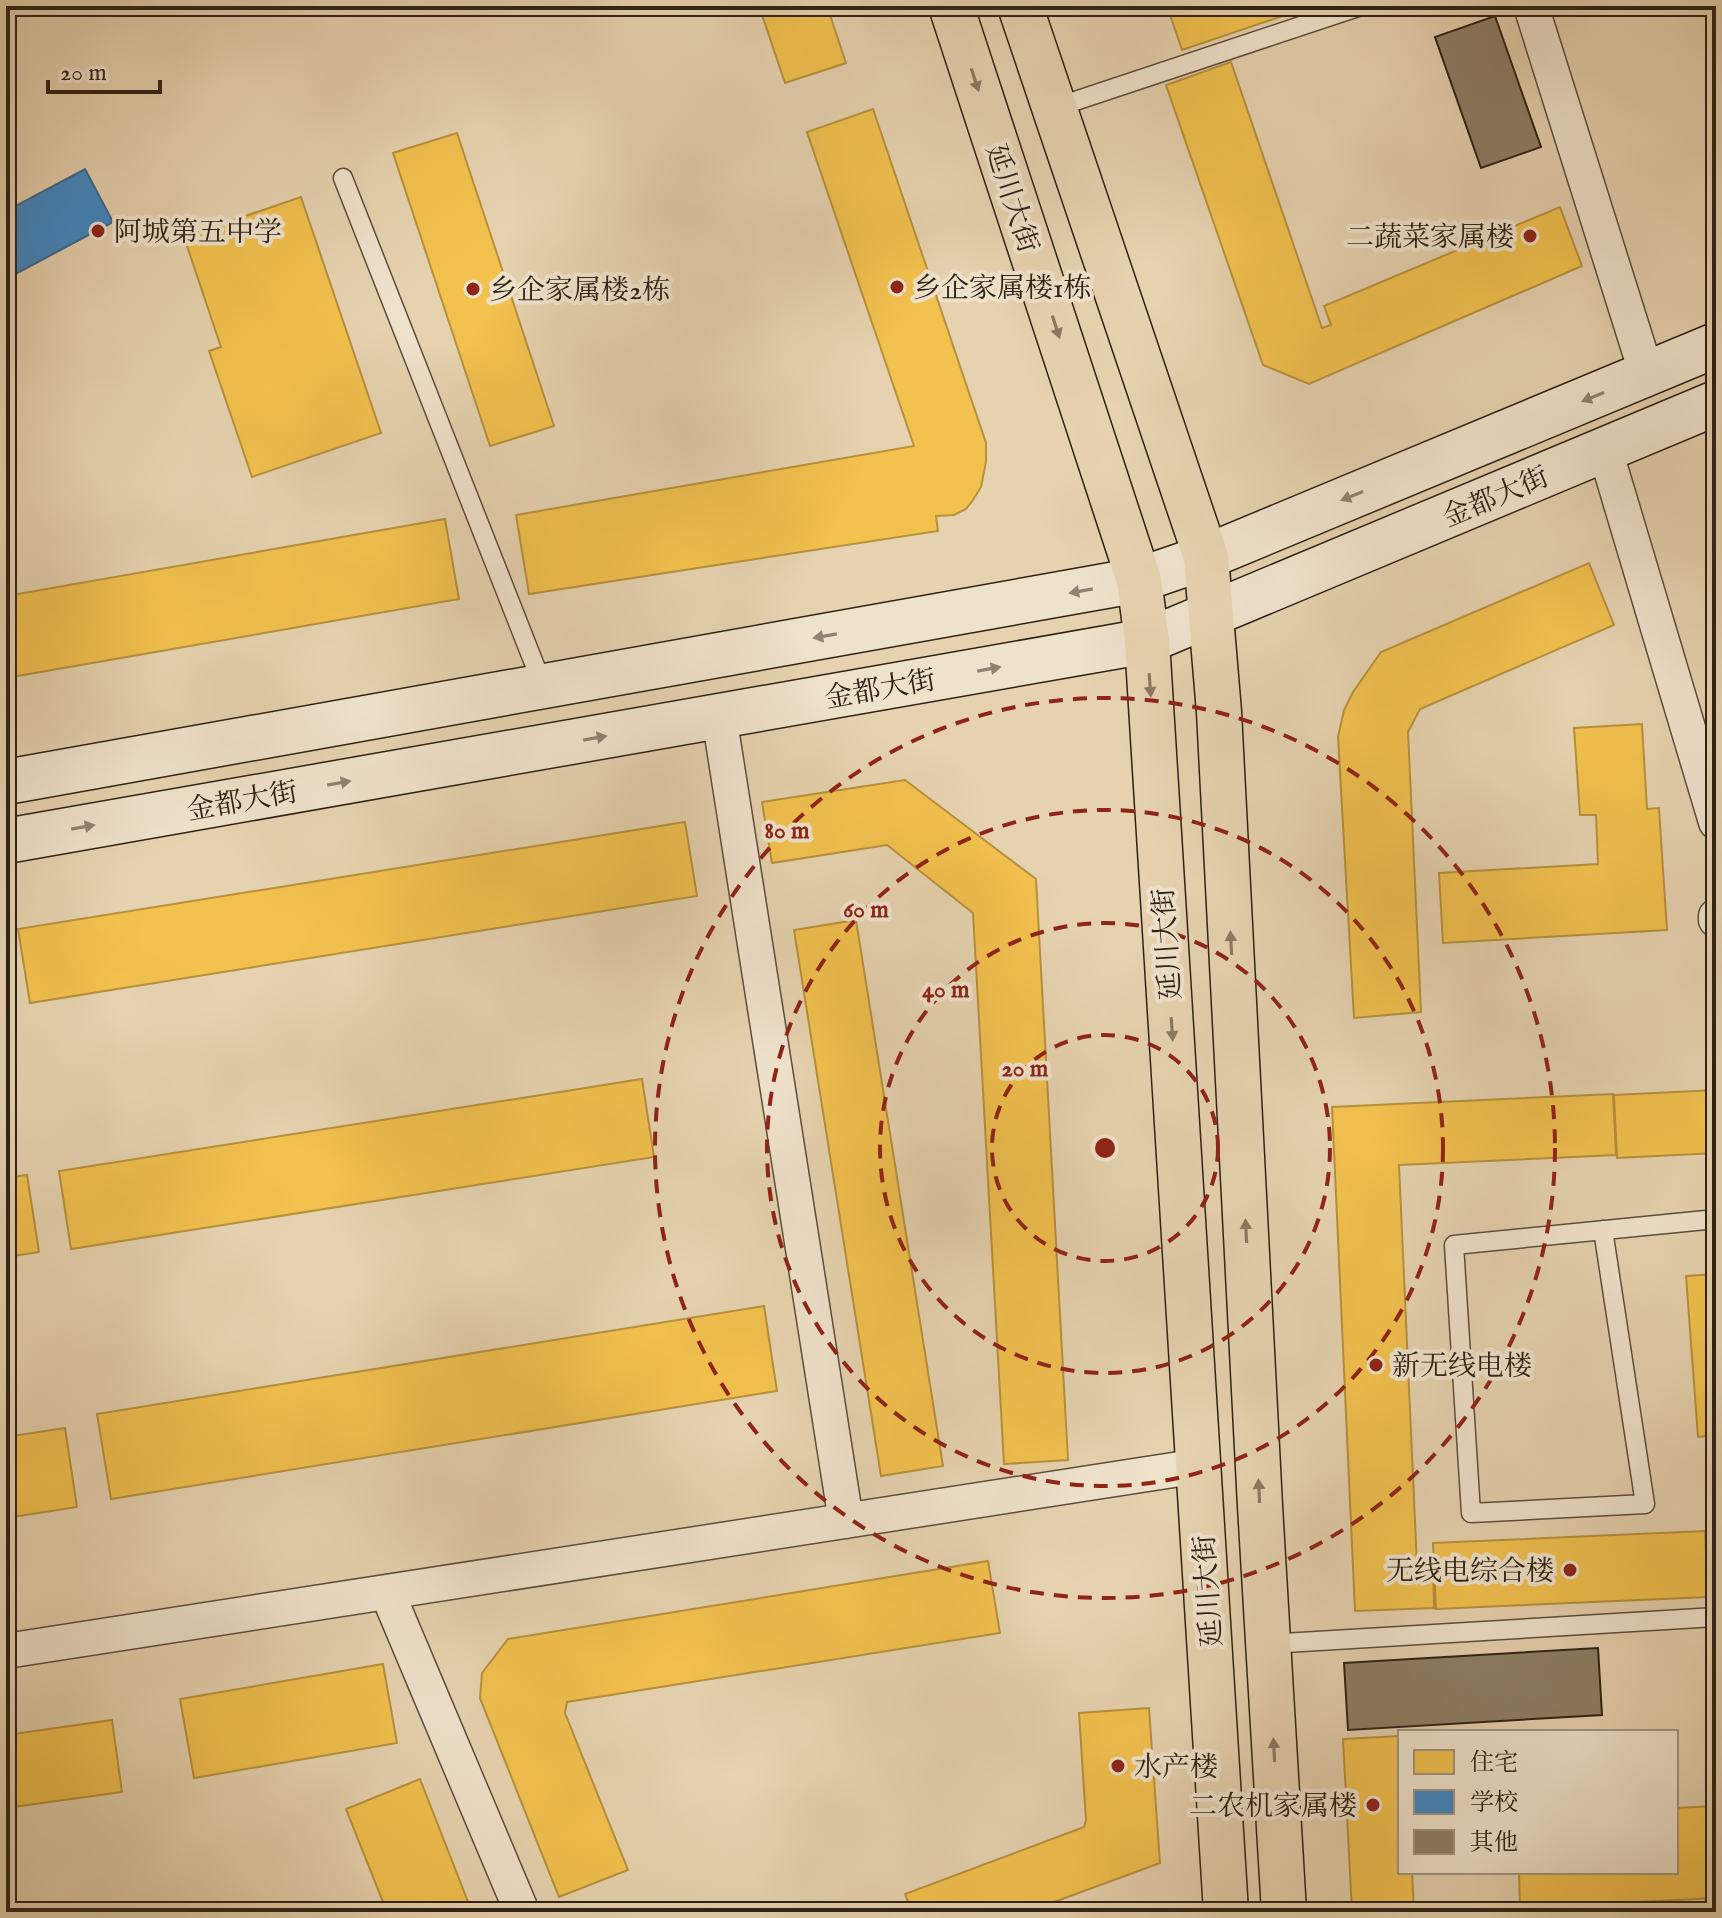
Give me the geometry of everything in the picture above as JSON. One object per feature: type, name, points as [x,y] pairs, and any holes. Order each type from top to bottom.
[{"type":"main road","name":"延川大街","points":[[951,6],[1139,580],[1147,641],[1226,1912]]},
{"type":"main road","name":"延川大街","points":[[1020,6],[1206,557],[1220,727],[1284,1912]]},
{"type":"main road","name":"金都大街","points":[[6,782],[1139,580],[1206,557],[1716,345]]},
{"type":"main road","name":"金都大街","points":[[6,841],[1147,641],[1716,403]]},
{"type":"street","points":[[1531,6],[1647,375]]},
{"type":"street","points":[[1605,450],[1716,822]]},
{"type":"street","points":[[719,716],[846,1521]]},
{"type":"street","points":[[6,1651],[1199,1466]]},
{"type":"street","points":[[387,1592],[522,1912]]},
{"type":"lane","points":[[1054,108],[1361,6]]},
{"type":"lane","points":[[343,178],[543,686]]},
{"type":"lane","points":[[1603,1230],[1645,1504],[1471,1513],[1454,1245],[1603,1230],[1716,1219]]},
{"type":"lane","points":[[1268,1644],[1716,1617]]},
{"type":"building: 住宅","points":[[759,6],[827,6],[846,63],[785,83]]},
{"type":"building: 住宅","points":[[1167,6],[1312,6],[1182,50]]},
{"type":"building: 住宅","name":"二蔬菜家属楼","points":[[1231,62],[1322,328],[1331,325],[1324,306],[1560,207],[1582,266],[1309,384],[1263,365],[1166,85]]},
{"type":"building: 住宅","name":"乡企家属楼1栋","points":[[873,109],[986,443],[981,487],[973,500],[966,509],[954,515],[936,516],[938,531],[529,594],[516,515],[914,446],[807,132]]},
{"type":"building: 住宅","name":"乡企家属楼2栋","points":[[457,133],[554,426],[490,446],[393,153]]},
{"type":"building: 住宅","points":[[301,197],[381,433],[252,477],[209,351],[221,347],[184,237]]},
{"type":"building: 住宅","points":[[445,519],[459,599],[6,678],[6,596]]},
{"type":"building: 住宅","points":[[1589,563],[1614,625],[1420,709],[1408,732],[1421,1012],[1354,1018],[1338,737],[1344,710],[1353,692],[1381,652]]},
{"type":"building: 住宅","points":[[1642,724],[1647,809],[1659,808],[1667,930],[1443,943],[1439,873],[1598,864],[1596,815],[1580,815],[1574,728]]},
{"type":"building: 住宅","points":[[905,780],[1036,879],[1068,1460],[1004,1464],[973,913],[887,845],[772,863],[762,802]]},
{"type":"building: 住宅","points":[[685,822],[697,896],[30,1003],[18,929]]},
{"type":"building: 住宅","points":[[856,920],[943,1466],[881,1476],[794,930]]},
{"type":"building: 住宅","points":[[642,1079],[654,1157],[71,1249],[59,1171]]},
{"type":"building: 住宅","points":[[1716,1090],[1716,1153],[1617,1158],[1614,1095]]},
{"type":"building: 住宅","name":"新无线电楼","points":[[1613,1094],[1616,1155],[1399,1165],[1417,1566],[1433,1565],[1434,1608],[1355,1611],[1332,1107]]},
{"type":"building: 住宅","points":[[27,1175],[39,1252],[6,1257],[6,1178]]},
{"type":"building: 住宅","points":[[1716,1274],[1716,1435],[1698,1437],[1686,1276]]},
{"type":"building: 住宅","points":[[764,1306],[777,1391],[111,1499],[97,1414]]},
{"type":"building: 住宅","points":[[65,1428],[77,1507],[6,1518],[6,1437]]},
{"type":"building: 住宅","name":"无线电综合楼","points":[[1705,1531],[1708,1597],[1436,1609],[1433,1543]]},
{"type":"building: 住宅","points":[[988,1561],[1000,1633],[567,1702],[565,1713],[628,1870],[559,1897],[480,1698],[482,1673],[508,1639]]},
{"type":"building: 住宅","points":[[383,1664],[397,1743],[194,1778],[180,1699]]},
{"type":"building: 住宅","name":"水产楼","points":[[1149,1708],[1160,1863],[1027,1912],[912,1912],[905,1894],[1084,1827],[1079,1713]]},
{"type":"building: 住宅","points":[[112,1720],[122,1792],[6,1808],[6,1735]]},
{"type":"building: 住宅","name":"二农机家属楼","points":[[1398,1736],[1398,1874],[1412,1874],[1414,1912],[1352,1912],[1343,1739]]},
{"type":"building: 住宅","points":[[420,1779],[472,1912],[387,1912],[346,1809]]},
{"type":"building: 住宅","points":[[1716,1806],[1716,1898],[1520,1908],[1519,1874],[1678,1874],[1678,1808]]},
{"type":"building: 学校","points":[[85,169],[113,222],[6,279],[6,211]]},
{"type":"building: 其他","points":[[1495,16],[1541,147],[1481,168],[1435,37]]},
{"type":"building: 其他","points":[[1598,1648],[1602,1715],[1348,1730],[1344,1663]]},
{"type":"place","name":"阿城第五中学","points":[[98,231]]},
{"type":"place","name":"二蔬菜家属楼","points":[[1530,236]]},
{"type":"place","name":"乡企家属楼1栋","points":[[897,287]]},
{"type":"place","name":"乡企家属楼2栋","points":[[473,289]]},
{"type":"place","name":"新无线电楼","points":[[1376,1365]]},
{"type":"place","name":"无线电综合楼","points":[[1570,1570]]},
{"type":"place","name":"水产楼","points":[[1118,1766]]},
{"type":"place","name":"二农机家属楼","points":[[1373,1805]]}]
